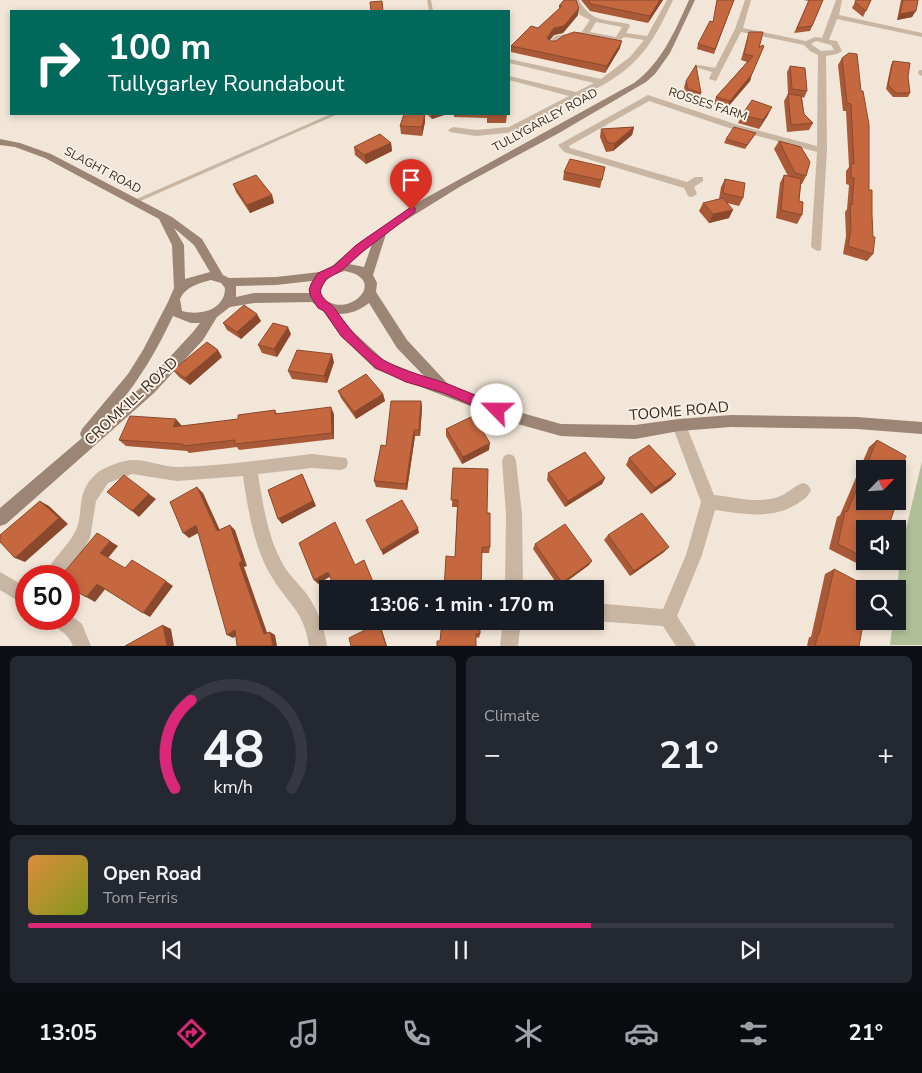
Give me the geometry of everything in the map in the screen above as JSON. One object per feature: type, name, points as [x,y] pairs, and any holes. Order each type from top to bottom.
[{"type":"main road","name":"TULLYGARLEY ROAD","points":[[337,268],[358,249],[381,234],[411,210],[572,122],[644,80],[661,61],[692,0]]},
{"type":"main road","name":"SLAGHT ROAD","points":[[0,142],[20,146],[72,167],[163,218],[195,239],[223,279]]},
{"type":"main road","points":[[163,218],[178,245],[180,288]]},
{"type":"main road","points":[[367,275],[381,234]]},
{"type":"main road","points":[[316,297],[261,298],[228,303],[212,315],[198,319],[178,314],[174,304],[174,299],[180,288],[202,276],[223,279],[276,281],[322,276],[337,268],[359,269],[367,275],[371,282],[370,293],[364,301],[353,308],[340,310],[328,308],[322,305],[316,297],[314,290],[322,276]]},
{"type":"main road","points":[[223,279],[232,289],[228,303]]},
{"type":"main road","name":"TOOME ROAD","points":[[370,293],[402,344],[422,367],[446,389]]},
{"type":"main road","name":"CROMKILL ROAD","points":[[65,461],[132,378],[148,354],[174,304]]},
{"type":"main road","name":"TOOME ROAD","points":[[328,308],[345,332],[380,365],[410,378],[446,389],[514,417],[561,430],[635,432],[680,425],[731,421],[865,424],[922,428]]},
{"type":"main road","name":"CROMKILL ROAD","points":[[0,518],[149,388],[198,336],[212,315]]},
{"type":"street","points":[[552,44],[558,38],[585,33],[618,40],[626,26],[594,20],[583,13],[576,0]]},
{"type":"street","points":[[452,130],[476,133],[511,130],[580,96],[633,59],[649,39],[670,0]]},
{"type":"street","points":[[698,67],[715,75],[739,29],[748,0]]},
{"type":"street","points":[[825,40],[835,16],[839,0]]},
{"type":"street","points":[[835,16],[922,34]]},
{"type":"street","points":[[585,33],[594,20]]},
{"type":"street","points":[[739,29],[806,42],[815,39],[825,40],[834,43],[838,50],[832,53],[822,53],[810,48],[806,42]]},
{"type":"street","points":[[621,34],[649,39]]},
{"type":"street","points":[[816,247],[822,150],[822,53]]},
{"type":"street","points":[[510,61],[602,82]]},
{"type":"street","points":[[510,78],[580,96]]},
{"type":"street","name":"ROSSES FARM","points":[[699,180],[690,190],[567,150],[563,144],[644,99],[651,99],[735,127],[822,150]]},
{"type":"street","points":[[668,618],[694,555],[709,502],[680,425]]},
{"type":"street","points":[[62,565],[72,553],[84,532],[88,500],[92,492],[104,478],[113,473],[132,467],[177,474],[312,461],[341,463]]},
{"type":"street","points":[[509,461],[514,514],[514,580]]},
{"type":"street","points":[[250,468],[254,498],[276,568],[308,612],[317,633],[318,646]]},
{"type":"street","points":[[709,502],[751,506],[775,505],[785,502],[803,490]]},
{"type":"street","points":[[0,580],[15,590]]},
{"type":"street","points":[[604,613],[668,618]]},
{"type":"street","points":[[668,618],[687,646]]},
{"type":"street","points":[[76,630],[82,646]]},
{"type":"street","points":[[509,646],[511,630]]},
{"type":"lane","points":[[134,202],[332,115]]},
{"type":"green space","points":[[922,461],[922,645],[890,645],[892,630],[906,630],[906,580],[898,580],[899,570],[906,570],[906,530]]},
{"type":"building","points":[[564,0],[576,0],[579,8],[564,26],[554,28],[547,38],[550,41],[556,41],[574,32],[622,41],[607,66],[511,46],[531,26],[538,28],[562,6],[559,6]]},
{"type":"building","points":[[588,0],[660,0],[650,16],[591,4]]},
{"type":"building","points":[[717,0],[734,0],[715,49],[698,44],[710,21],[713,22]]},
{"type":"building","points":[[809,0],[823,0],[812,26],[797,28]]},
{"type":"building","points":[[856,0],[871,0],[866,11],[855,2]]},
{"type":"building","points":[[903,0],[918,0],[916,11],[900,14]]},
{"type":"building","points":[[382,1],[383,10],[371,10],[370,2]]},
{"type":"building","points":[[749,32],[763,32],[759,48],[762,45],[764,46],[752,74],[730,101],[716,97],[753,56],[744,54]]},
{"type":"building","points":[[849,53],[857,54],[861,91],[863,91],[869,125],[869,190],[872,190],[873,237],[875,237],[873,254],[848,246],[851,229],[850,204],[852,205],[854,178],[851,177],[851,163],[854,164],[851,104],[847,103],[842,58]]},
{"type":"building","points":[[893,61],[910,63],[908,77],[910,93],[896,93],[888,85]]},
{"type":"building","points":[[696,65],[701,93],[688,89],[686,81]]},
{"type":"building","points":[[790,66],[805,68],[807,91],[792,89]]},
{"type":"building","points":[[788,94],[801,96],[804,114],[813,123],[791,125]]},
{"type":"building","points":[[752,100],[772,107],[763,120],[742,115]]},
{"type":"building","points":[[404,115],[425,115],[422,127],[400,126]]},
{"type":"building","points":[[634,127],[615,143],[608,143],[601,129]]},
{"type":"building","points":[[734,127],[756,133],[747,145],[726,139]]},
{"type":"building","points":[[380,134],[391,143],[364,155],[354,147]]},
{"type":"building","points":[[779,141],[801,147],[810,162],[806,176],[795,173]]},
{"type":"building","points":[[570,159],[605,167],[602,180],[564,172]]},
{"type":"building","points":[[256,175],[272,195],[247,205],[233,184]]},
{"type":"building","points":[[784,175],[801,179],[799,201],[803,202],[802,215],[781,210]]},
{"type":"building","points":[[725,179],[745,183],[743,198],[723,193]]},
{"type":"building","points":[[723,198],[733,210],[713,214],[703,203]]},
{"type":"building","points":[[244,305],[257,314],[237,332],[223,323]]},
{"type":"building","points":[[273,323],[288,327],[274,349],[258,345]]},
{"type":"building","points":[[207,342],[218,350],[185,378],[173,370]]},
{"type":"building","points":[[297,350],[332,354],[324,376],[288,371]]},
{"type":"building","points":[[366,374],[383,394],[354,412],[338,391]]},
{"type":"building","points":[[391,401],[421,401],[419,430],[414,430],[406,484],[374,481],[381,445],[386,446]]},
{"type":"building","points":[[331,407],[332,433],[235,444],[235,440],[183,446],[183,444],[119,440],[130,416],[176,419],[173,427],[238,419],[238,415],[275,410],[275,414]]},
{"type":"building","points":[[473,416],[490,443],[463,457],[446,429]]},
{"type":"building","points":[[877,440],[906,456],[905,460],[869,460]]},
{"type":"building","points":[[649,445],[676,474],[655,488],[629,458]]},
{"type":"building","points":[[585,452],[605,478],[568,501],[548,473]]},
{"type":"building","points":[[453,468],[488,469],[487,513],[490,513],[490,547],[482,547],[481,580],[445,580],[446,556],[455,557],[458,500],[451,500]]},
{"type":"building","points":[[302,474],[313,501],[278,519],[268,490]]},
{"type":"building","points":[[124,475],[149,494],[132,511],[107,492]]},
{"type":"building","points":[[197,487],[217,531],[230,525],[242,561],[239,563],[264,634],[270,632],[273,646],[237,646],[235,630],[227,635],[196,525],[183,533],[170,502]]},
{"type":"building","points":[[856,490],[856,510],[894,510],[891,520],[856,520],[856,553],[838,544],[845,511],[847,512]]},
{"type":"building","points":[[402,500],[418,528],[381,550],[366,520]]},
{"type":"building","points":[[40,501],[59,518],[15,558],[0,542],[0,535]]},
{"type":"building","points":[[642,513],[669,547],[634,571],[608,535]]},
{"type":"building","points":[[335,522],[355,565],[364,560],[372,580],[331,580],[328,572],[314,580],[299,543]]},
{"type":"building","points":[[565,524],[592,561],[566,580],[560,580],[535,544]]},
{"type":"building","points":[[97,533],[110,541],[100,553],[125,568],[132,560],[166,581],[143,613],[97,584],[86,597],[80,593],[80,565],[70,565]]},
{"type":"building","points":[[834,569],[856,581],[856,630],[862,630],[859,646],[815,646]]},
{"type":"building","points":[[163,625],[167,646],[125,646]]},
{"type":"building","points":[[365,630],[381,630],[386,646],[351,646],[349,638]]},
{"type":"building","points":[[441,630],[480,630],[480,634],[476,634],[476,646],[437,646],[437,641],[440,641]]},
{"type":"route","points":[[411,210],[391,224],[381,234],[358,249],[337,268],[322,276],[314,290],[316,297],[322,305],[328,308],[345,332],[380,365],[497,410]]}]
